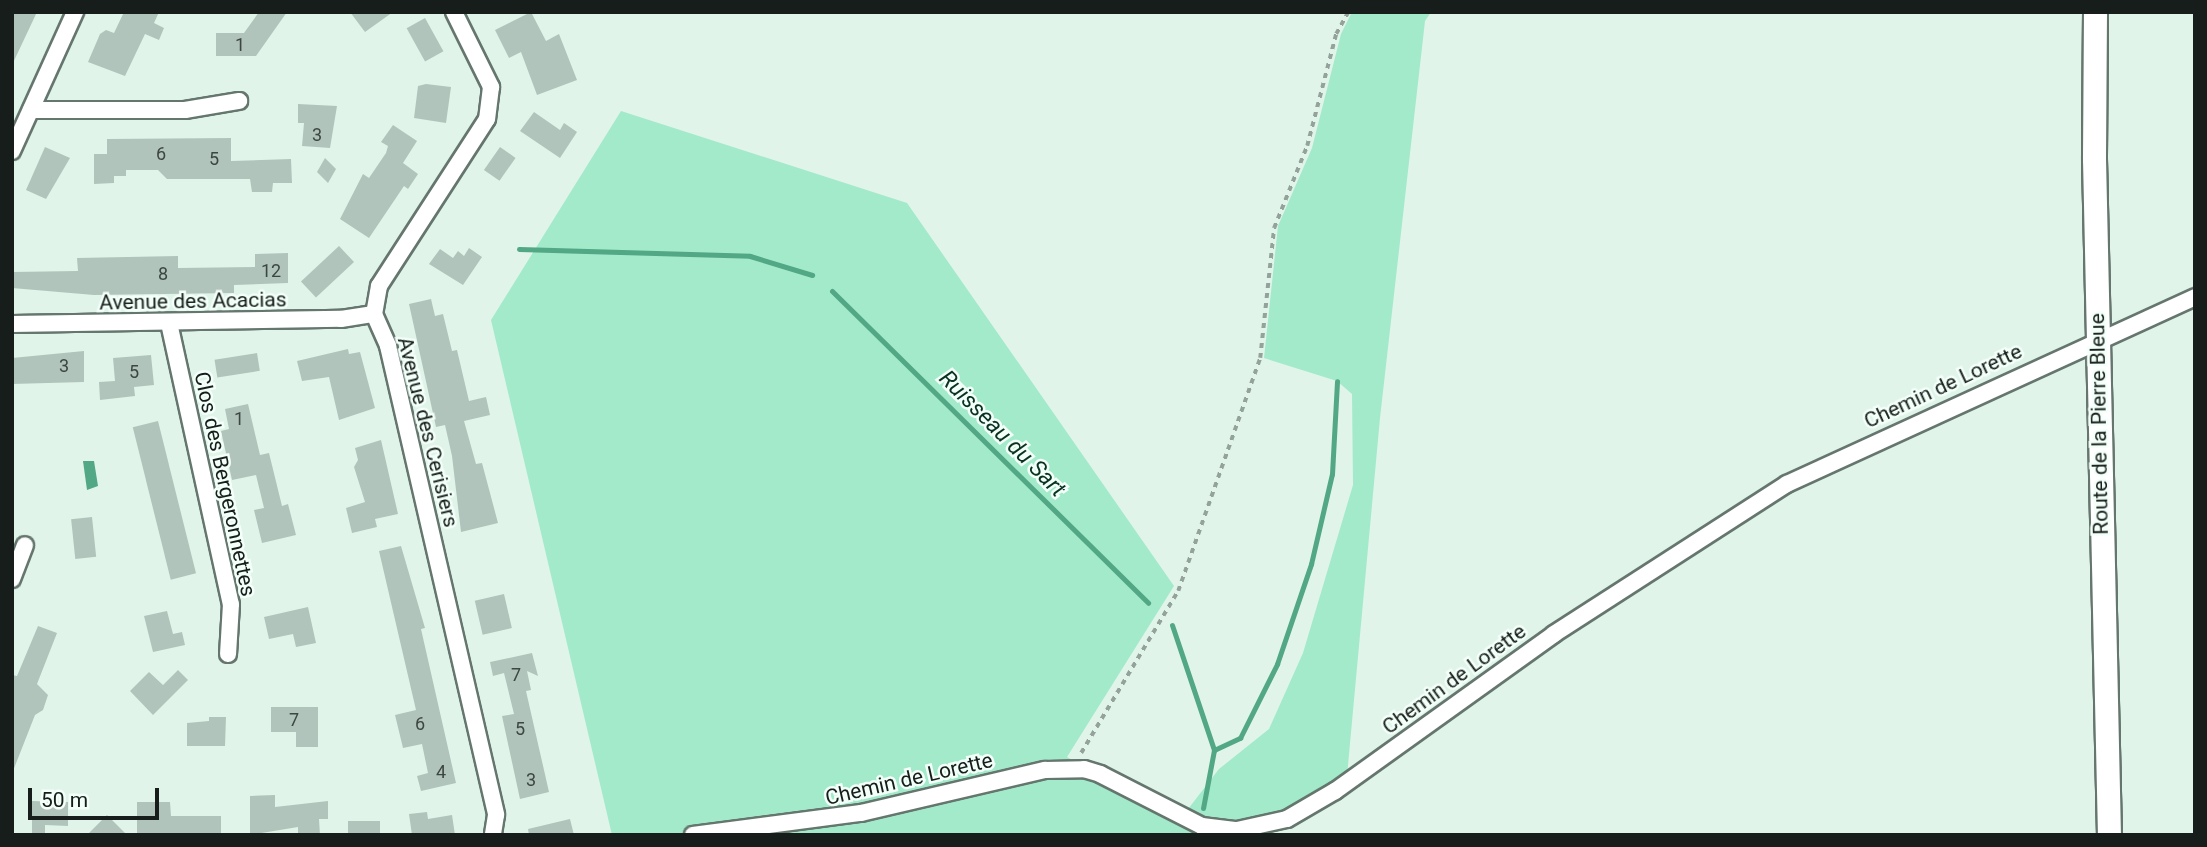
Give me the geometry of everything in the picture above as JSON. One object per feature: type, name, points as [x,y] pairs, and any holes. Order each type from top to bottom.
[{"type":"main road","name":"Route de la Pierre Bleue","points":[[2095,12],[2098,338],[2109,835]]},
{"type":"street","points":[[12,151],[75,12]]},
{"type":"street","points":[[374,314],[379,286],[487,119],[491,87],[454,12]]},
{"type":"street","points":[[32,110],[184,110],[239,100]]},
{"type":"street","name":"Chemin de Lorette","points":[[693,835],[810,822],[1017,775],[1071,770],[1112,779],[1202,826],[1237,830],[1287,819],[1335,791],[1554,634],[1787,484],[2098,338],[2195,297]]},
{"type":"street","name":"Avenue des Acacias","points":[[12,324],[169,323],[374,314]]},
{"type":"street","name":"Avenue des Cerisiers","points":[[374,314],[388,346],[496,815],[494,835]]},
{"type":"street","name":"Clos des Bergeronnettes","points":[[169,323],[231,604],[228,654]]},
{"type":"street","points":[[12,579],[25,545]]},
{"type":"path","points":[[1071,770],[1178,591],[1260,358],[1273,228],[1307,146],[1336,34],[1348,12]]},
{"type":"shaded area","points":[[1352,12],[1431,12],[1425,21],[1380,418],[1347,776],[1276,819],[1219,824],[1185,813],[1219,769],[1269,729],[1303,653],[1353,485],[1352,394],[1337,381],[1264,358],[1278,226],[1312,148],[1341,34]]},
{"type":"shaded area","points":[[621,111],[907,203],[1174,586],[1067,757],[1179,821],[1216,835],[612,835],[491,320]]},
{"type":"shaded area","points":[[83,461],[94,461],[98,486],[87,490]]},
{"type":"building","points":[[12,12],[37,12],[12,65]]},
{"type":"building","points":[[124,12],[159,12],[154,23],[164,28],[159,40],[145,34],[125,76],[88,62],[100,34],[106,30],[114,33]]},
{"type":"building","points":[[259,12],[287,12],[256,56],[216,56],[216,33],[244,33]]},
{"type":"building","points":[[350,12],[393,12],[365,32]]},
{"type":"building","points":[[531,12],[546,41],[559,34],[577,80],[537,95],[521,52],[509,58],[495,30]]},
{"type":"building","points":[[425,18],[443,51],[425,61],[407,28]]},
{"type":"building","points":[[426,84],[451,87],[446,123],[414,118],[418,86]]},
{"type":"building","points":[[298,104],[337,106],[330,148],[302,146],[304,123],[298,123]]},
{"type":"building","points":[[534,112],[560,130],[564,123],[577,132],[560,158],[520,131]]},
{"type":"building","points":[[393,125],[417,141],[403,163],[418,174],[408,189],[404,186],[369,238],[340,219],[363,174],[369,178],[386,153],[388,146],[381,142]]},
{"type":"building","points":[[231,138],[231,161],[291,159],[292,183],[273,183],[272,192],[252,192],[250,179],[167,179],[158,170],[126,170],[126,176],[114,176],[114,183],[94,184],[94,154],[107,154],[107,139]]},
{"type":"building","points":[[45,147],[70,158],[46,199],[26,190]]},
{"type":"building","points":[[500,147],[516,158],[500,181],[484,170]]},
{"type":"building","points":[[325,158],[336,169],[328,183],[317,172]]},
{"type":"building","points":[[339,246],[354,262],[316,298],[301,281]]},
{"type":"building","points":[[469,248],[482,257],[463,285],[429,264],[440,249],[453,258],[458,251],[464,256]]},
{"type":"building","points":[[288,253],[288,283],[234,285],[234,293],[94,295],[12,288],[12,272],[78,271],[77,258],[178,256],[178,268],[255,267],[255,254]]},
{"type":"building","points":[[431,299],[435,316],[443,314],[452,351],[457,350],[469,401],[486,397],[490,415],[464,421],[476,464],[482,463],[498,523],[461,532],[452,456],[445,425],[436,427],[409,304]]},
{"type":"building","points":[[348,349],[349,354],[360,352],[375,408],[339,420],[329,377],[302,381],[297,361]]},
{"type":"building","points":[[84,351],[84,382],[12,384],[12,358]]},
{"type":"building","points":[[257,353],[260,371],[217,378],[215,360]]},
{"type":"building","points":[[151,355],[154,385],[134,387],[135,396],[100,400],[99,382],[115,381],[113,358]]},
{"type":"building","points":[[248,404],[260,455],[269,453],[282,506],[288,504],[296,535],[262,543],[254,510],[264,508],[256,475],[232,480],[221,431],[229,429],[225,409]]},
{"type":"building","points":[[158,421],[196,573],[171,580],[133,427]]},
{"type":"building","points":[[381,440],[398,514],[375,519],[377,527],[352,533],[346,508],[365,502],[354,467],[358,460],[355,448]]},
{"type":"building","points":[[92,517],[96,557],[75,559],[71,519]]},
{"type":"building","points":[[401,546],[425,628],[421,629],[456,783],[421,791],[417,776],[428,773],[422,744],[403,748],[395,715],[416,710],[379,551]]},
{"type":"building","points":[[504,594],[512,628],[483,635],[475,601]]},
{"type":"building","points":[[308,607],[316,643],[296,647],[293,634],[269,639],[264,617]]},
{"type":"building","points":[[167,611],[173,634],[182,632],[185,645],[153,652],[144,616]]},
{"type":"building","points":[[38,626],[57,633],[37,684],[48,695],[43,710],[35,715],[13,771],[12,675],[17,676]]},
{"type":"building","points":[[532,653],[538,676],[527,671],[531,690],[526,691],[549,792],[520,799],[502,716],[514,714],[504,673],[493,676],[490,662]]},
{"type":"building","points":[[178,670],[188,680],[153,715],[130,691],[149,672],[163,685]]},
{"type":"building","points":[[271,707],[318,707],[318,747],[296,747],[296,732],[271,732]]},
{"type":"building","points":[[209,717],[226,717],[225,746],[187,746],[187,723],[209,721]]},
{"type":"building","points":[[275,795],[275,807],[328,801],[328,819],[319,819],[320,835],[298,835],[298,827],[250,835],[250,796]]},
{"type":"building","points":[[32,801],[68,802],[68,826],[45,825],[45,835],[32,835]]},
{"type":"building","points":[[137,802],[170,802],[171,816],[221,816],[221,835],[137,835]]},
{"type":"building","points":[[427,812],[428,819],[452,815],[455,835],[412,835],[409,814]]},
{"type":"building","points":[[107,815],[127,835],[87,835]]},
{"type":"building","points":[[570,819],[574,835],[529,835],[528,829]]},
{"type":"building","points":[[348,821],[380,821],[380,835],[348,835]]},
{"type":"waterway","name":"Ruisseau du Sart","points":[[519,249],[750,256],[812,275]]},
{"type":"waterway","name":"Ruisseau du Sart","points":[[832,291],[1148,603]]},
{"type":"waterway","points":[[1214,750],[1240,738],[1277,664],[1311,564],[1332,474],[1337,381]]},
{"type":"waterway","name":"Ruisseau du Sart","points":[[1172,625],[1214,750],[1203,808]]}]
